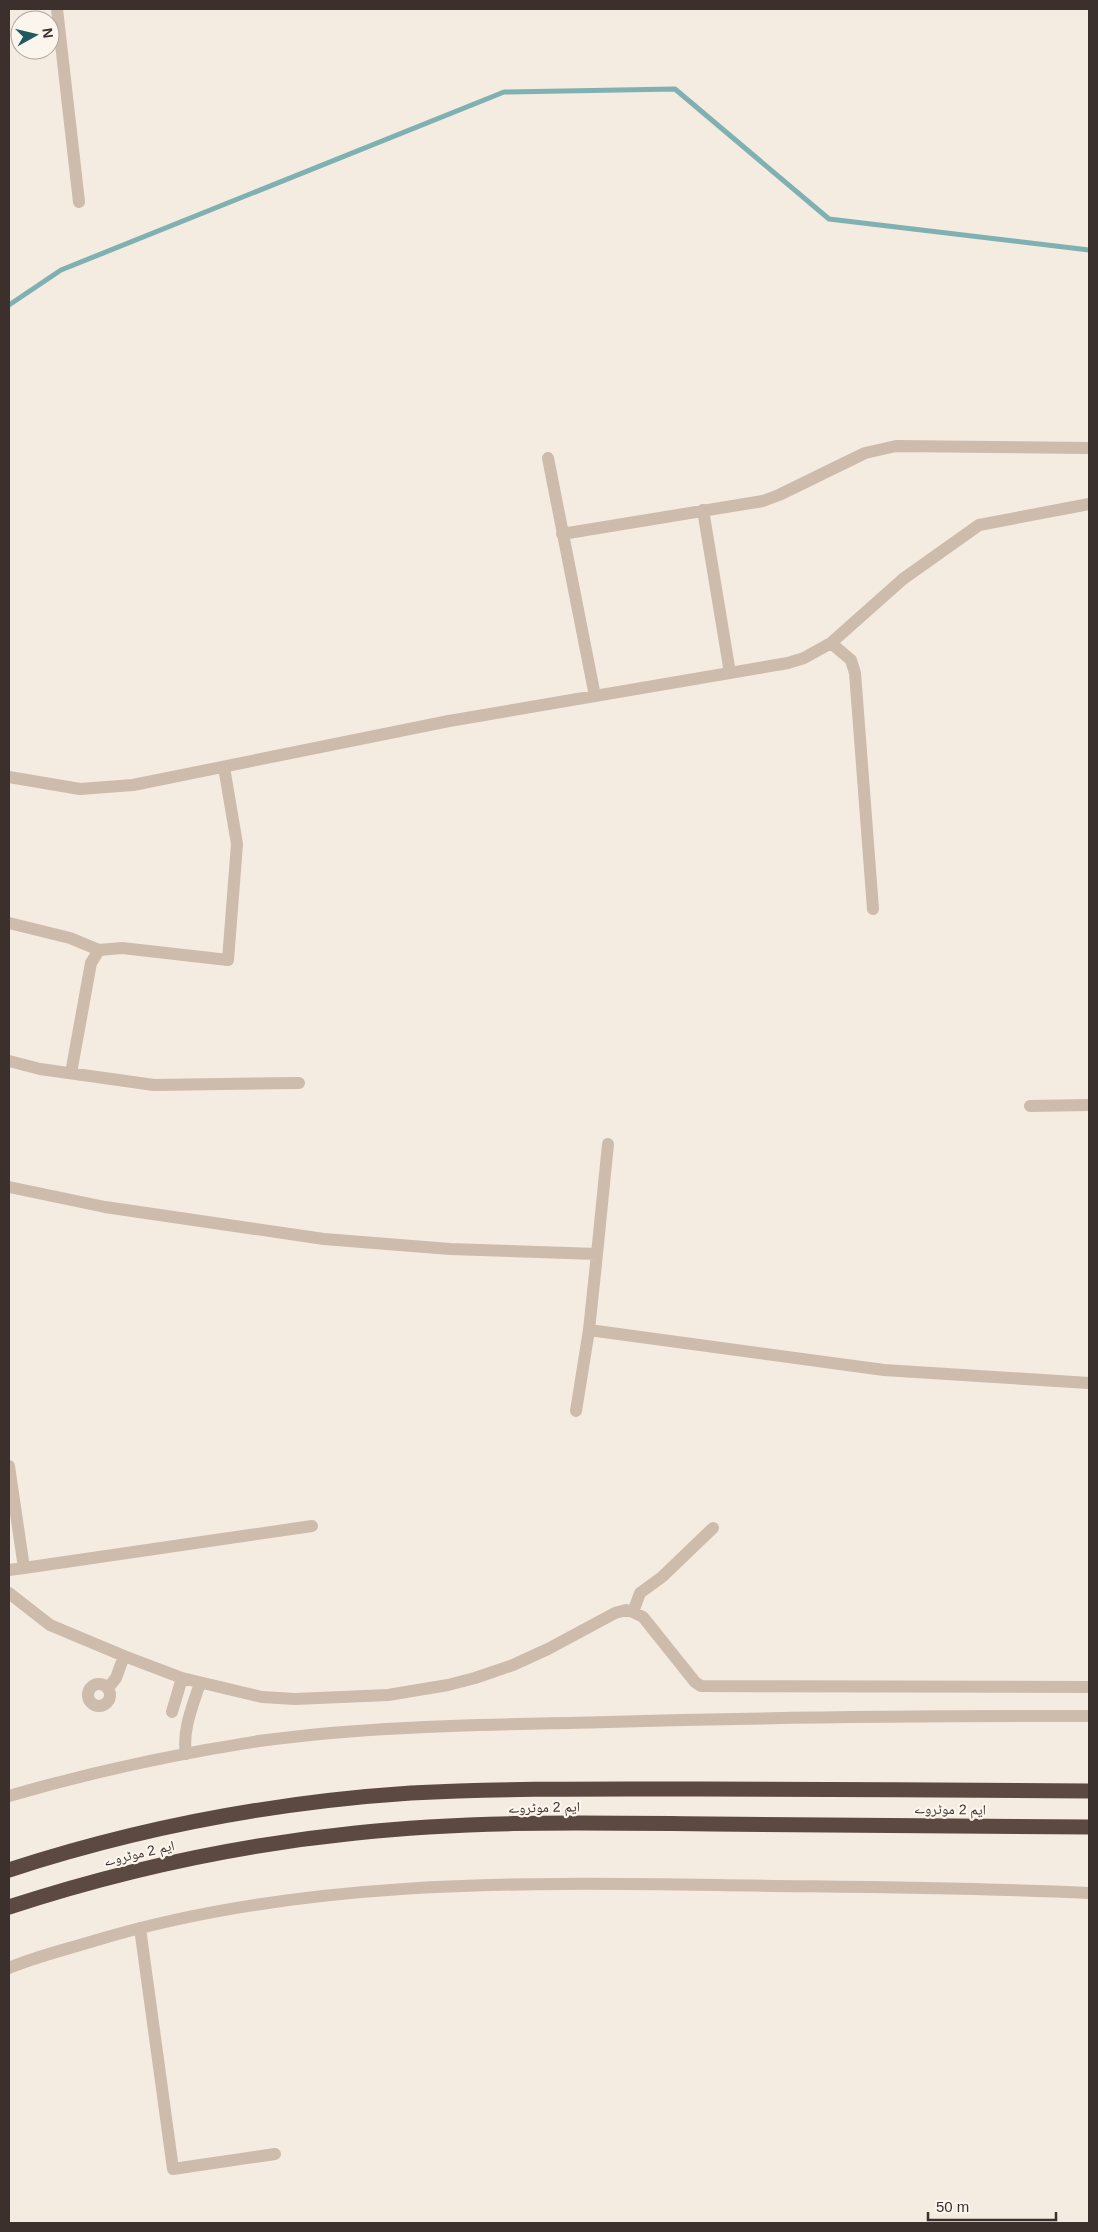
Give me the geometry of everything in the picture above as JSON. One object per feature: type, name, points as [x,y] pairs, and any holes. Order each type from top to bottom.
[{"type":"highway","name":"ایم 2 موٹروے","points":[[9,1870],[45,1858],[156,1830],[277,1808],[410,1794],[582,1789],[1089,1790]]},
{"type":"highway","name":"ایم 2 موٹروے","points":[[9,1907],[102,1878],[163,1863],[281,1842],[414,1828],[580,1822],[1089,1827]]},
{"type":"street","points":[[58,9],[79,202]]},
{"type":"street","points":[[562,534],[763,501],[779,496],[865,454],[896,446],[1089,448]]},
{"type":"street","points":[[548,458],[595,696]]},
{"type":"street","points":[[9,777],[53,785],[95,789],[133,785],[449,722],[730,673],[804,658],[831,643],[904,579],[979,525],[1089,504]]},
{"type":"street","points":[[703,510],[730,673]]},
{"type":"street","points":[[831,643],[851,660],[855,673],[873,908]]},
{"type":"street","points":[[9,924],[70,938],[99,950],[122,948],[228,960],[236,844],[224,767]]},
{"type":"street","points":[[71,1073],[91,963],[99,950]]},
{"type":"street","points":[[9,1061],[40,1069],[154,1085],[299,1083]]},
{"type":"street","points":[[1030,1106],[1089,1105]]},
{"type":"street","points":[[576,1411],[589,1330],[608,1144]]},
{"type":"street","points":[[9,1187],[105,1207],[324,1239],[450,1249],[597,1254]]},
{"type":"street","points":[[589,1330],[884,1370],[1089,1383]]},
{"type":"street","points":[[9,1466],[24,1568]]},
{"type":"street","points":[[9,1570],[312,1526]]},
{"type":"street","points":[[633,1612],[640,1593],[662,1577],[713,1528]]},
{"type":"street","points":[[9,1593],[50,1625],[124,1656],[182,1678],[262,1697],[295,1699],[355,1698],[417,1691],[474,1678],[548,1649],[615,1613],[626,1610],[643,1617],[695,1682],[701,1686],[1089,1687]]},
{"type":"street","points":[[108,1688],[116,1678],[124,1656]]},
{"type":"street","points":[[172,1712],[182,1678]]},
{"type":"street","points":[[186,1754],[184,1744],[186,1731],[200,1683]]},
{"type":"street","points":[[9,1796],[151,1760],[261,1741],[440,1726],[809,1716],[1089,1716]]},
{"type":"street","points":[[9,1968],[140,1928],[256,1904],[375,1891],[465,1886],[625,1884],[980,1888],[1089,1893]]},
{"type":"street","points":[[140,1928],[173,2169],[275,2154]]},
{"type":"waterway","points":[[9,305],[61,270],[504,92],[675,89],[829,219],[1089,250]]}]
